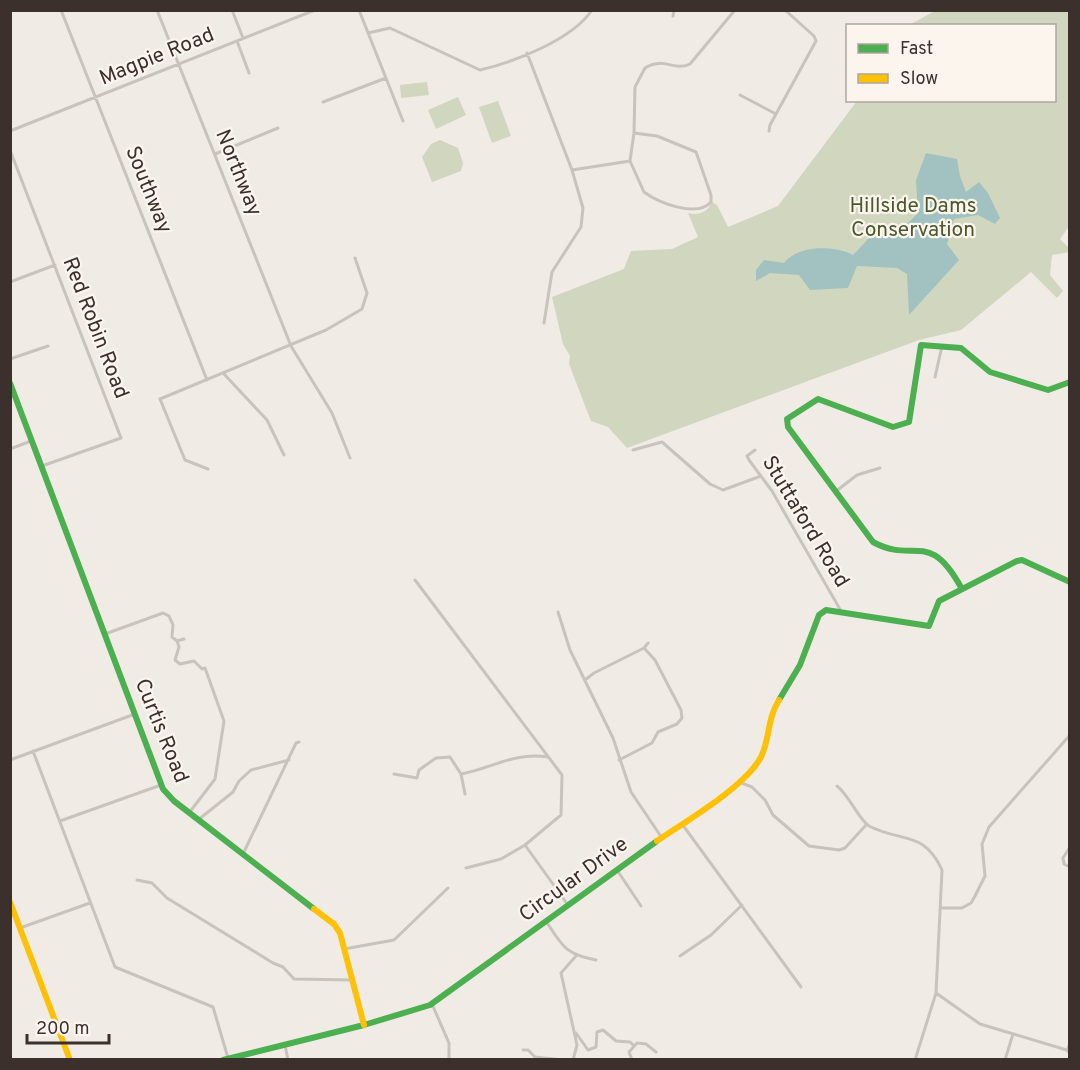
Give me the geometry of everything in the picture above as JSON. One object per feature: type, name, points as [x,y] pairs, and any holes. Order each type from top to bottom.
[{"type":"street","name":"Southway","points":[[61,10],[207,380]]},
{"type":"street","name":"Northway","points":[[157,10],[291,346],[332,413],[350,458]]},
{"type":"street","points":[[232,10],[243,39]]},
{"type":"street","name":"Magpie Road","points":[[10,131],[315,10]]},
{"type":"street","points":[[359,10],[403,121]]},
{"type":"street","points":[[368,33],[390,28],[479,70],[560,39],[579,25],[592,10]]},
{"type":"street","points":[[673,16],[674,10]]},
{"type":"street","points":[[634,132],[657,136],[693,150],[698,156],[712,199],[707,207],[695,210],[648,195],[641,187],[630,161],[634,132],[635,87],[645,68],[657,62],[683,67],[690,64],[735,10]]},
{"type":"street","points":[[769,131],[816,41],[814,36],[785,10]]},
{"type":"street","points":[[237,41],[249,73]]},
{"type":"street","points":[[527,53],[572,170],[581,200],[582,222],[552,272],[544,323]]},
{"type":"street","points":[[323,102],[386,78]]},
{"type":"street","points":[[740,95],[776,114]]},
{"type":"street","points":[[215,154],[278,128]]},
{"type":"street","name":"Red Robin Road","points":[[10,150],[121,438],[42,466]]},
{"type":"street","points":[[572,170],[630,161]]},
{"type":"street","points":[[208,470],[185,460],[160,399],[291,346],[326,330],[363,307],[367,291],[355,258]]},
{"type":"street","points":[[10,282],[55,265]]},
{"type":"street","points":[[963,589],[949,563],[939,555],[875,544],[788,427],[786,419],[818,399],[897,426],[910,420],[921,345],[961,348],[990,372],[1038,387],[1051,390],[1070,382]]},
{"type":"street","points":[[10,359],[48,346]]},
{"type":"street","points":[[935,377],[942,346]]},
{"type":"street","points":[[225,374],[267,420],[284,455]]},
{"type":"street","name":"Curtis Road","points":[[10,383],[161,785],[174,801],[334,924],[340,933],[345,949],[364,1025]]},
{"type":"street","points":[[10,449],[31,441]]},
{"type":"street","points":[[633,450],[662,442],[710,484],[723,490],[761,476]]},
{"type":"street","name":"Stuttaford Road","points":[[755,450],[747,456],[842,612]]},
{"type":"street","points":[[835,492],[857,475],[880,468]]},
{"type":"street","points":[[842,612],[929,626],[939,601],[1022,560],[1070,582]]},
{"type":"street","points":[[415,580],[562,775],[561,815],[525,845],[501,859],[466,868]]},
{"type":"street","name":"Circular Drive","points":[[225,1059],[418,1011],[432,1004],[682,824],[750,773],[762,755],[770,714],[800,665],[819,615],[826,610],[842,612]]},
{"type":"street","points":[[558,612],[570,650],[613,738],[632,792],[662,838]]},
{"type":"street","points":[[105,634],[166,614],[173,625],[172,637],[177,641],[179,647],[175,660],[180,664],[194,661],[202,669],[205,668],[225,721],[215,779],[189,813]]},
{"type":"street","points":[[177,641],[184,639]]},
{"type":"street","points":[[585,680],[594,673],[644,648],[648,643]]},
{"type":"street","points":[[619,760],[652,743],[658,732],[677,724],[682,718],[681,710],[655,660],[644,648]]},
{"type":"street","points":[[10,760],[135,714]]},
{"type":"street","points":[[941,908],[957,909],[971,903],[985,876],[982,844],[989,827],[1070,735]]},
{"type":"street","points":[[243,854],[296,743],[299,742]]},
{"type":"street","points":[[33,751],[116,967],[213,1007],[225,1059]]},
{"type":"street","points":[[394,774],[417,778],[419,770],[443,756],[450,757],[461,774],[465,794]]},
{"type":"street","points":[[461,774],[479,771],[504,759],[548,757]]},
{"type":"street","points":[[198,820],[237,788],[239,781],[251,770],[289,760]]},
{"type":"street","points":[[739,782],[752,787],[765,800],[773,815],[809,846],[839,850],[845,848],[866,825]]},
{"type":"street","points":[[60,821],[161,785]]},
{"type":"street","points":[[837,786],[848,795],[866,825],[927,846],[932,850],[943,873],[936,993],[915,1059]]},
{"type":"street","points":[[682,824],[801,987]]},
{"type":"street","points":[[525,845],[568,905]]},
{"type":"street","points":[[1070,847],[1063,858],[1064,864],[1070,867]]},
{"type":"street","points":[[617,870],[640,906]]},
{"type":"street","points":[[137,880],[152,883],[167,898],[283,967],[294,979],[352,980]]},
{"type":"street","points":[[345,949],[394,940],[448,888]]},
{"type":"street","points":[[10,902],[70,1059]]},
{"type":"street","points":[[20,928],[90,903]]},
{"type":"street","points":[[680,956],[711,934],[742,905]]},
{"type":"street","points":[[546,921],[564,949],[576,956],[596,960]]},
{"type":"street","points":[[573,1059],[577,1045],[561,973],[576,956]]},
{"type":"street","points":[[936,993],[980,1024],[1068,1051],[1070,1043]]},
{"type":"street","points":[[432,1004],[449,1043],[449,1059]]},
{"type":"street","points":[[575,1032],[588,1050],[596,1047],[597,1032],[603,1030],[616,1041],[630,1042],[634,1046]]},
{"type":"street","points":[[1005,1059],[1013,1034]]},
{"type":"street","points":[[632,1059],[629,1052],[634,1046],[646,1044],[656,1052]]},
{"type":"street","points":[[285,1045],[288,1059]]},
{"type":"street","points":[[523,1050],[528,1050],[535,1057],[563,1059]]},
{"type":"green space","name":"Hillside Dams Conservation","points":[[935,11],[1069,11],[1070,225],[1060,239],[1070,252],[1052,255],[1050,275],[1063,291],[1057,298],[1031,272],[961,330],[919,340],[627,448],[608,427],[591,421],[569,364],[570,356],[563,344],[552,297],[624,269],[631,251],[672,249],[698,237],[688,213],[702,212],[712,202],[717,205],[728,227],[778,206],[856,102],[1056,102],[1056,24],[911,24]]},
{"type":"green space","points":[[427,82],[429,95],[401,98],[400,85]]},
{"type":"green space","points":[[458,97],[466,115],[436,129],[428,110]]},
{"type":"green space","points":[[498,101],[511,136],[492,143],[479,107]]},
{"type":"green space","points":[[440,140],[458,148],[463,163],[461,171],[432,182],[422,157],[431,144]]},
{"type":"water","points":[[926,153],[957,159],[966,192],[979,182],[988,193],[1000,218],[995,224],[978,215],[954,219],[947,244],[959,260],[909,315],[907,274],[897,268],[857,266],[848,288],[810,290],[799,275],[770,273],[756,281],[756,270],[764,260],[784,263],[798,253],[827,248],[853,255],[871,236],[896,235],[918,213],[916,180]]},
{"type":"traffic: fast","points":[[962,589],[950,570],[940,559],[930,553],[887,548],[873,542],[788,427],[787,419],[818,399],[893,427],[909,422],[921,345],[961,348],[990,372],[1048,390],[1070,382]]},
{"type":"traffic: fast","points":[[10,383],[163,789],[174,801],[314,909]]},
{"type":"traffic: fast","points":[[779,700],[800,665],[819,615],[826,610],[929,626],[939,601],[1017,561],[1022,560],[1070,582]]},
{"type":"traffic: fast","points":[[223,1060],[364,1025],[430,1005],[657,841]]},
{"type":"traffic: slow","points":[[657,841],[714,803],[753,768],[764,750],[772,714],[779,700]]},
{"type":"traffic: slow","points":[[10,902],[70,1060]]},
{"type":"traffic: slow","points":[[314,909],[334,924],[340,933],[364,1025]]}]
